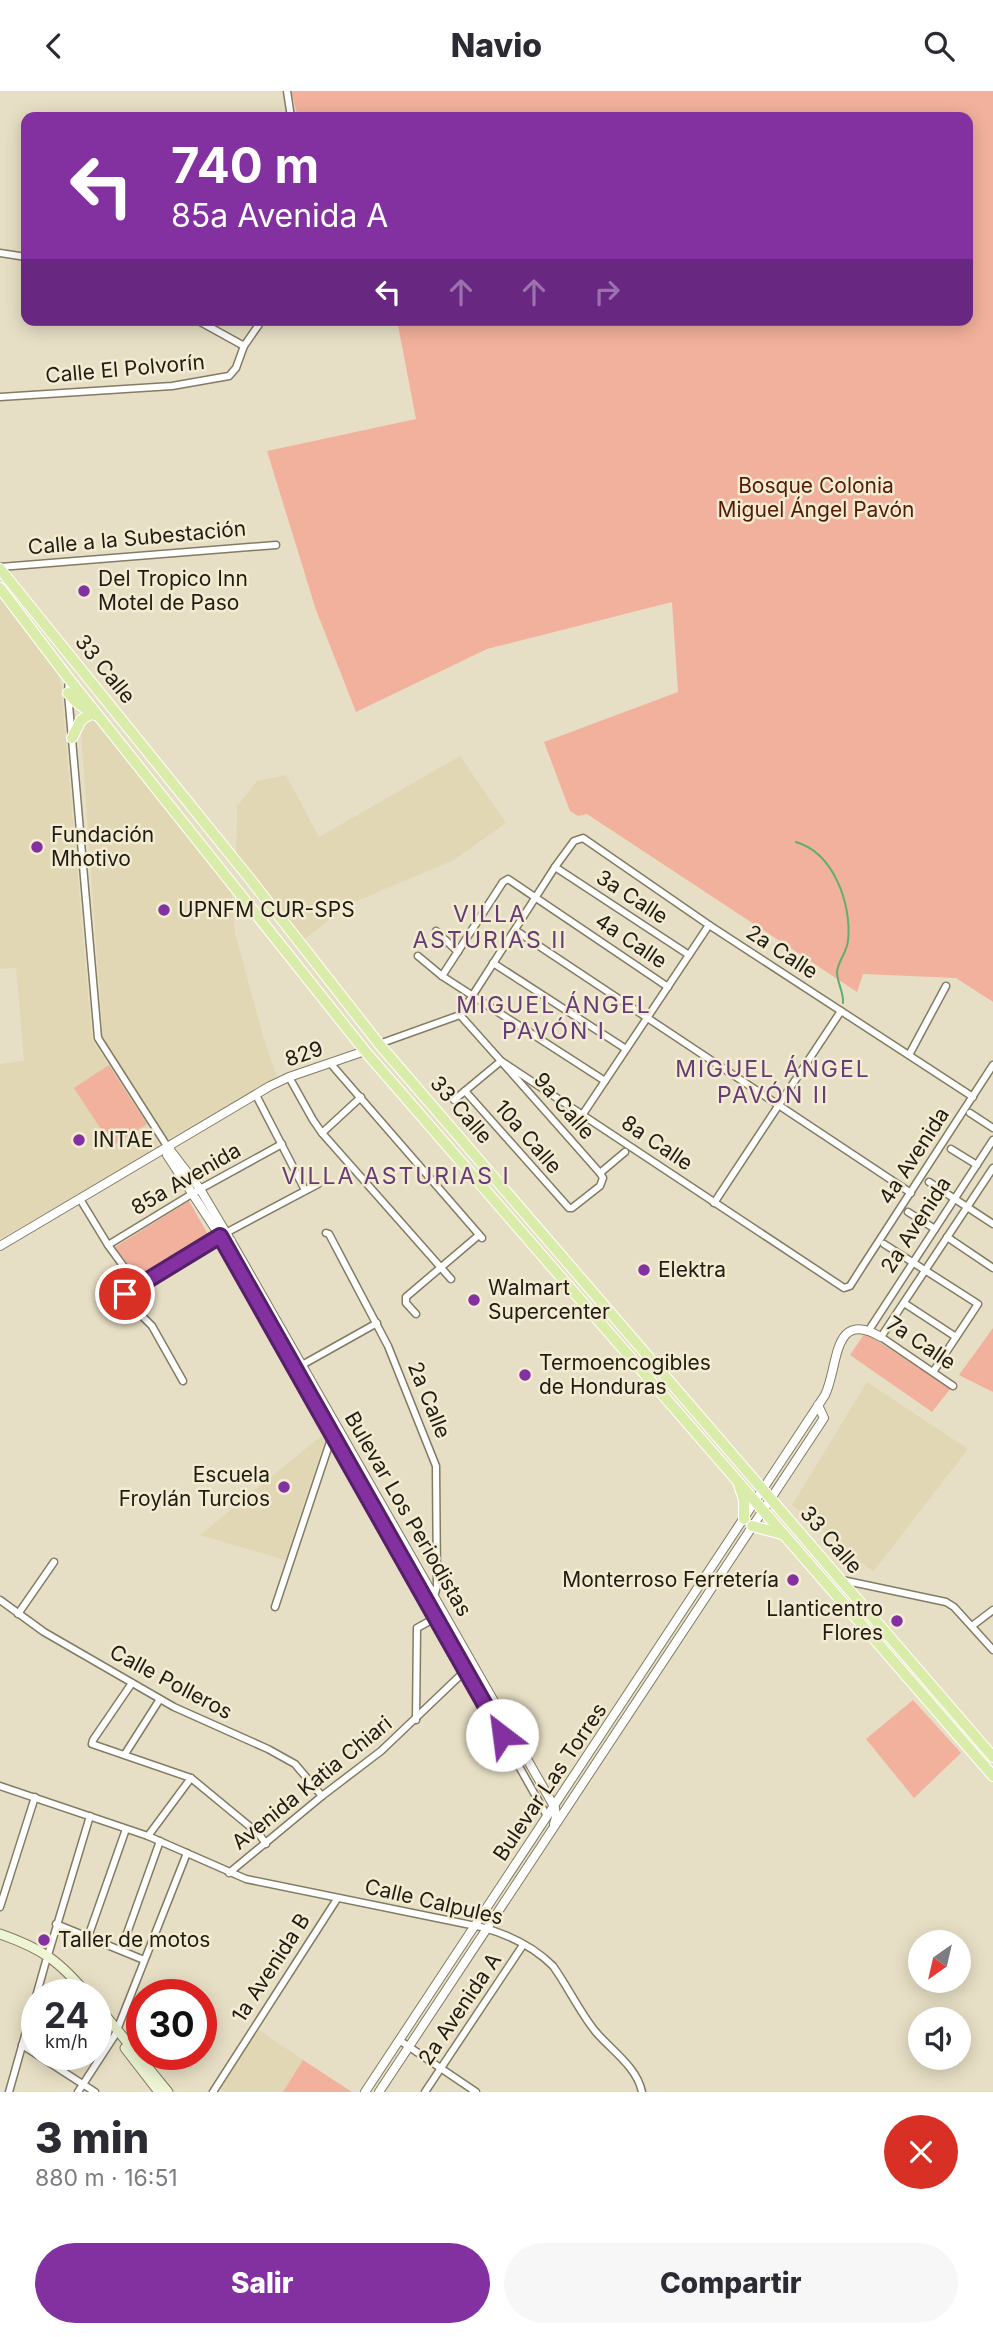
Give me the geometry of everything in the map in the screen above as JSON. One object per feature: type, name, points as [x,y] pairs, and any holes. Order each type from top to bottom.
[{"type":"main road","name":"33 Calle","points":[[0,568],[379,1044],[993,1757]]},
{"type":"main road","name":"33 Calle","points":[[0,588],[69,679],[365,1051],[993,1776]]},
{"type":"main road","points":[[47,629],[72,673],[69,679]]},
{"type":"main road","points":[[69,679],[75,677],[81,680],[119,717]]},
{"type":"main road","points":[[68,693],[76,702],[102,718]]},
{"type":"main road","points":[[72,738],[81,720],[92,713]]},
{"type":"main road","points":[[733,1475],[744,1500],[748,1522],[787,1536]]},
{"type":"main road","points":[[0,1934],[47,1958],[70,1979]]},
{"type":"main road","points":[[0,1939],[47,1958]]},
{"type":"main road","points":[[112,2026],[159,2092]]},
{"type":"main road","points":[[112,2028],[168,2092]]},
{"type":"street","points":[[287,91],[290,112]]},
{"type":"street","points":[[0,253],[21,256]]},
{"type":"street","points":[[207,326],[244,347]]},
{"type":"street","name":"Calle El Polvorín","points":[[0,397],[191,384],[229,376],[258,326]]},
{"type":"street","name":"Calle a la Subestación","points":[[0,568],[276,545]]},
{"type":"street","name":"Bulevar Los Periodistas","points":[[69,679],[68,693],[98,1038],[167,1146],[167,1155],[197,1191],[302,1365],[335,1431],[434,1597],[465,1671],[547,1816]]},
{"type":"street","name":"2a Calle","points":[[555,867],[574,841],[583,838],[709,925],[973,1097]]},
{"type":"street","points":[[379,1044],[460,1015],[555,867]]},
{"type":"street","name":"3a Calle","points":[[555,867],[689,955]]},
{"type":"street","name":"4a Calle","points":[[458,952],[505,879],[508,879],[668,987]]},
{"type":"street","points":[[583,1114],[709,925]]},
{"type":"street","points":[[515,930],[911,1193]]},
{"type":"street","points":[[436,931],[458,952],[442,976]]},
{"type":"street","points":[[418,956],[442,976],[605,1081]]},
{"type":"street","points":[[493,963],[626,1049]]},
{"type":"street","points":[[909,1055],[946,986]]},
{"type":"street","points":[[714,1203],[841,1011]]},
{"type":"street","name":"8a Calle","points":[[460,1015],[501,1061],[845,1288]]},
{"type":"street","name":"829","points":[[0,1245],[82,1203],[167,1146],[256,1094],[289,1077],[365,1051]]},
{"type":"street","points":[[454,1100],[501,1061]]},
{"type":"street","name":"9a Calle","points":[[501,1061],[600,1173]]},
{"type":"street","points":[[331,1064],[481,1236],[406,1297],[406,1303],[416,1314]]},
{"type":"street","name":"4a Avenida","points":[[845,1288],[850,1286],[993,1065]]},
{"type":"street","points":[[289,1077],[322,1133],[451,1279]]},
{"type":"street","name":"10a Calle","points":[[465,1091],[565,1206],[572,1208],[600,1186],[603,1178],[600,1173]]},
{"type":"street","points":[[256,1094],[305,1190]]},
{"type":"street","points":[[322,1133],[361,1097]]},
{"type":"street","points":[[971,1113],[993,1128]]},
{"type":"street","name":"2a Avenida","points":[[869,1330],[993,1140]]},
{"type":"street","name":"85a Avenida","points":[[108,1245],[282,1144]]},
{"type":"street","points":[[951,1149],[977,1165]]},
{"type":"street","points":[[600,1173],[625,1151]]},
{"type":"street","name":"2a Avenida","points":[[881,1337],[992,1173]]},
{"type":"street","points":[[929,1182],[993,1224]]},
{"type":"street","points":[[125,1294],[318,1184]]},
{"type":"street","points":[[82,1203],[138,1286]]},
{"type":"street","points":[[908,1212],[935,1229]]},
{"type":"street","name":"2a Calle","points":[[326,1233],[329,1234],[377,1323],[436,1466],[437,1586],[434,1597]]},
{"type":"street","name":"Bulevar Los Periodistas","points":[[226,1237],[440,1616],[473,1665],[553,1805]]},
{"type":"street","points":[[947,1237],[993,1268]]},
{"type":"street","points":[[884,1244],[978,1304],[933,1372]]},
{"type":"street","points":[[904,1303],[956,1337]]},
{"type":"street","points":[[145,1318],[183,1381]]},
{"type":"street","points":[[302,1365],[377,1323]]},
{"type":"street","points":[[818,1405],[830,1385],[841,1340],[849,1331],[869,1330]]},
{"type":"street","name":"7a Calle","points":[[869,1330],[953,1386]]},
{"type":"street","name":"Bulevar Las Torres","points":[[760,1505],[763,1490],[818,1405]]},
{"type":"street","name":"Bulevar Las Torres","points":[[365,2092],[553,1805],[748,1522],[760,1505],[770,1499],[824,1418],[818,1405]]},
{"type":"street","points":[[275,1607],[335,1431]]},
{"type":"street","name":"Bulevar Las Torres","points":[[379,2092],[547,1839],[748,1522]]},
{"type":"street","points":[[18,1614],[54,1562]]},
{"type":"street","points":[[840,1579],[941,1600],[954,1607],[993,1650]]},
{"type":"street","name":"Calle Polleros","points":[[0,1599],[18,1614],[160,1699],[295,1764],[322,1795]]},
{"type":"street","points":[[972,1626],[993,1611]]},
{"type":"street","points":[[416,1720],[417,1628],[440,1616]]},
{"type":"street","name":"Avenida Katia Chiari","points":[[0,1786],[148,1836],[229,1873],[322,1795],[381,1751],[473,1665]]},
{"type":"street","points":[[132,1683],[92,1742],[95,1746],[191,1778],[259,1834],[265,1844]]},
{"type":"street","points":[[125,1754],[160,1699]]},
{"type":"street","points":[[148,1836],[191,1778]]},
{"type":"street","points":[[0,1907],[35,1797]]},
{"type":"street","points":[[547,1839],[556,1817],[553,1805]]},
{"type":"street","points":[[41,1979],[90,1816]]},
{"type":"street","points":[[88,1937],[126,1829]]},
{"type":"street","points":[[121,1950],[160,1841]]},
{"type":"street","points":[[78,2092],[116,2032],[187,1853]]},
{"type":"street","name":"Calle Calpules","points":[[229,1873],[337,1899],[488,1929],[523,1945],[552,1966],[595,2031],[628,2066],[640,2083],[642,2092]]},
{"type":"street","points":[[505,1880],[508,1887],[514,1887]]},
{"type":"street","name":"1a Avenida B","points":[[213,2092],[337,1899]]},
{"type":"street","points":[[56,1924],[144,1960]]},
{"type":"street","name":"2a Avenida A","points":[[425,2092],[523,1945]]},
{"type":"street","points":[[399,2041],[477,2092]]},
{"type":"street","points":[[9,2092],[21,2049]]},
{"type":"street","points":[[60,2070],[94,2092]]},
{"type":"shaded area","points":[[0,597],[60,674],[92,1039],[160,1147],[0,1239],[0,1064],[24,1061],[16,968],[0,969]]},
{"type":"shaded area","name":"UPNFM CUR-SPS","points":[[93,720],[231,887],[235,933],[277,1077],[168,1139],[103,1039],[81,733],[83,724]]},
{"type":"shaded area","points":[[460,756],[506,823],[454,860],[352,903],[303,940],[236,864],[237,806],[257,781],[286,775],[319,837]]},
{"type":"shaded area","points":[[867,1382],[968,1449],[873,1572],[792,1505]]},
{"type":"shaded area","name":"Escuela Froylán Turcios","points":[[321,1436],[325,1440],[285,1560],[200,1535]]},
{"type":"shaded area","points":[[258,2029],[303,2060],[283,2092],[224,2092],[220,2089]]},
{"type":"green space","name":"Bosque Colonia Miguel Ángel Pavón","points":[[291,91],[993,91],[993,1002],[956,978],[863,974],[857,992],[587,814],[578,816],[570,811],[544,742],[678,692],[672,602],[487,649],[356,712],[316,610],[267,451],[416,419],[398,326],[973,326],[973,112],[297,112]]},
{"type":"green space","points":[[109,1065],[147,1124],[112,1146],[74,1088]]},
{"type":"green space","points":[[189,1201],[210,1238],[140,1280],[115,1247]]},
{"type":"green space","points":[[993,1328],[993,1392],[959,1375]]},
{"type":"green space","points":[[865,1333],[951,1388],[932,1412],[850,1355]]},
{"type":"green space","points":[[913,1700],[961,1753],[914,1798],[866,1739]]},
{"type":"green space","points":[[303,2060],[352,2092],[283,2092]]},
{"type":"waterway","points":[[796,842],[821,857],[838,882],[843,897],[847,912],[848,941],[837,972],[843,1003]]},
{"type":"place","name":"Del Tropico Inn Motel de Paso","points":[[84,591]]},
{"type":"place","name":"Fundación Mhotivo","points":[[37,847]]},
{"type":"place","name":"UPNFM CUR-SPS","points":[[164,910]]},
{"type":"place","name":"INTAE","points":[[79,1140]]},
{"type":"place","name":"Elektra","points":[[644,1270]]},
{"type":"place","name":"Walmart Supercenter","points":[[474,1300]]},
{"type":"place","name":"Termoencogibles de Honduras","points":[[525,1375]]},
{"type":"place","name":"Escuela Froylán Turcios","points":[[284,1487]]},
{"type":"place","name":"Monterroso Ferretería","points":[[793,1580]]},
{"type":"place","name":"Llanticentro Flores","points":[[897,1621]]},
{"type":"place","name":"Taller de motos","points":[[44,1940]]},
{"type":"district","name":"VILLA ASTURIAS II","points":[[490,927]]},
{"type":"district","name":"MIGUEL ÁNGEL PAVÓN I","points":[[554,1018]]},
{"type":"district","name":"MIGUEL ÁNGEL PAVÓN II","points":[[773,1082]]},
{"type":"district","name":"VILLA ASTURIAS I","points":[[396,1176]]},
{"type":"route","points":[[125,1294],[220,1236],[502,1735]]}]
